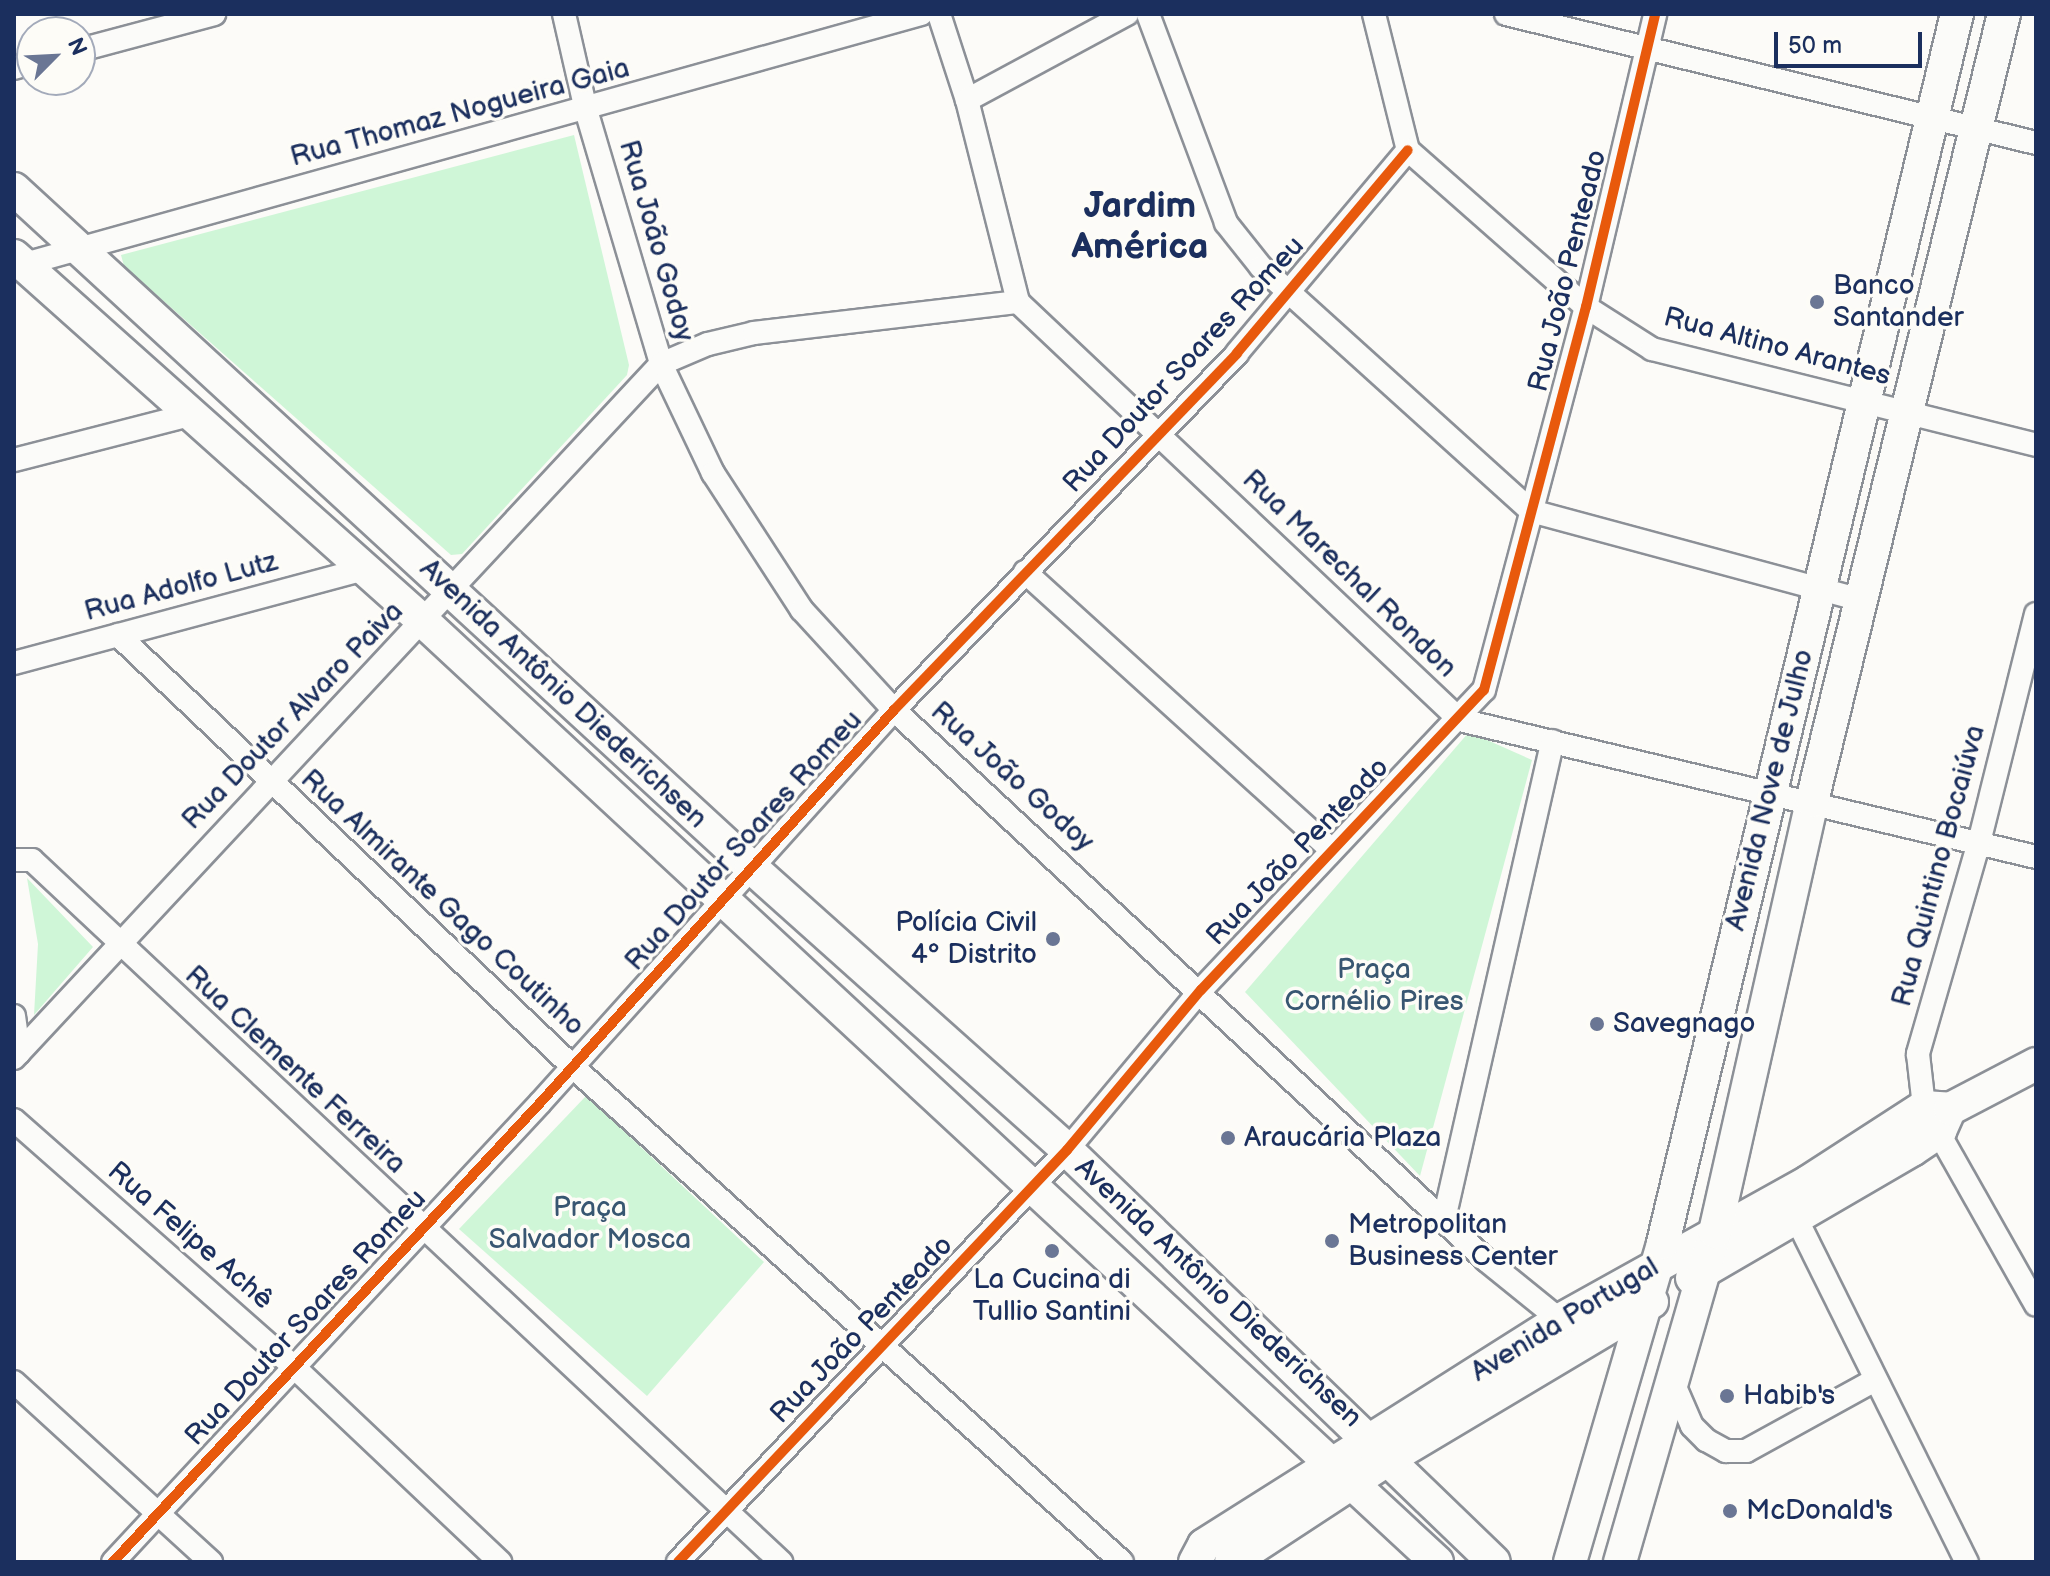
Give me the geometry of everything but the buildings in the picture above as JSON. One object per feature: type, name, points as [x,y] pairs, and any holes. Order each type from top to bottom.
[{"type":"main road","name":"Avenida Nove de Julho","points":[[1570,1562],[1657,1265],[1768,790],[1957,14]]},
{"type":"main road","name":"Avenida Nove de Julho","points":[[1620,1562],[1715,1232],[1812,801],[2004,14]]},
{"type":"main road","name":"Avenida Antônio Diederichsen","points":[[14,189],[751,867],[1067,1150],[1381,1449],[1494,1562]]},
{"type":"main road","name":"Avenida Antônio Diederichsen","points":[[17,262],[193,414],[424,622],[1437,1562]]},
{"type":"main road","name":"Avenida Portugal","points":[[1381,1449],[1560,1320],[1715,1232],[2036,1064]]},
{"type":"main road","name":"Avenida Portugal","points":[[1195,1562],[1204,1545],[1343,1472],[1797,1220],[1938,1116]]},
{"type":"main road","name":"Avenida Portugal","points":[[1231,1562],[1343,1472]]},
{"type":"street","points":[[96,46],[214,14]]},
{"type":"street","name":"Rua João Godoy","points":[[564,14],[586,110],[661,364],[713,473],[754,543],[802,610],[894,710],[1201,990],[1444,1219],[1560,1320]]},
{"type":"street","name":"Rua Thomaz Nogueira Gaia","points":[[17,262],[586,110],[921,14]]},
{"type":"street","points":[[939,14],[967,100],[1018,302]]},
{"type":"street","points":[[967,100],[1127,14]]},
{"type":"street","points":[[1148,14],[1226,223],[1261,267],[1531,511],[1860,600]]},
{"type":"street","points":[[1374,14],[1408,150]]},
{"type":"street","points":[[1506,14],[2036,143]]},
{"type":"street","name":"Rua João Penteado","points":[[678,1562],[1033,1187],[1201,990],[1330,849],[1460,720],[1484,690],[1586,307],[1655,14]]},
{"type":"street","name":"Rua Doutor Soares Romeu","points":[[113,1562],[573,1067],[894,710],[1158,431],[1237,353],[1408,150]]},
{"type":"street","name":"Rua Altino Arantes","points":[[1408,150],[1586,307],[1652,349],[2036,445]]},
{"type":"street","name":"Rua Doutor Alvaro Paiva","points":[[16,1056],[269,782],[452,592],[661,364],[708,344],[754,333],[1018,302]]},
{"type":"street","name":"Rua Marechal Rondon","points":[[1018,302],[1158,431],[1460,720],[1768,790],[2036,857]]},
{"type":"street","points":[[14,460],[193,414]]},
{"type":"street","name":"Rua Adolfo Lutz","points":[[14,663],[364,569]]},
{"type":"street","points":[[1025,572],[1330,849]]},
{"type":"street","name":"Rua Quintino Bocaiúva","points":[[1938,1116],[1918,1054],[2032,646],[2036,614]]},
{"type":"street","name":"Rua Almirante Gago Coutinho","points":[[118,635],[269,782],[573,1067],[1122,1562]]},
{"type":"street","points":[[1444,1219],[1553,741]]},
{"type":"street","name":"Rua Clemente Ferreira","points":[[14,860],[32,860],[118,946],[421,1230],[726,1508],[781,1562]]},
{"type":"street","points":[[14,1016],[16,1056]]},
{"type":"street","points":[[1938,1116],[2036,1305]]},
{"type":"street","name":"Rua Felipe Achê","points":[[14,1120],[294,1367],[500,1562]]},
{"type":"street","points":[[1797,1220],[1967,1562]]},
{"type":"street","points":[[1672,1380],[1692,1426],[1706,1440],[1726,1451],[1746,1451],[1875,1380]]},
{"type":"street","points":[[14,1382],[211,1562]]},
{"type":"green space","points":[[574,135],[629,365],[627,375],[462,554],[451,555],[124,266],[121,255]]},
{"type":"green space","name":"Praça Cornélio Pires","points":[[1469,732],[1532,760],[1420,1176],[1245,992]]},
{"type":"green space","points":[[27,878],[93,947],[34,1015],[38,944]]},
{"type":"green space","name":"Praça Salvador Mosca","points":[[586,1096],[764,1262],[647,1396],[459,1229]]},
{"type":"cycle path","points":[[678,1562],[1067,1150],[1201,990],[1484,690],[1586,307],[1655,14]]},
{"type":"cycle path","points":[[113,1562],[540,1103],[894,710],[1237,353],[1408,150]]},
{"type":"place","name":"Banco Santander","points":[[1817,302]]},
{"type":"place","name":"Polícia Civil 4º Distrito","points":[[1053,939]]},
{"type":"place","name":"Savegnago","points":[[1597,1024]]},
{"type":"place","name":"Araucária Plaza","points":[[1228,1138]]},
{"type":"place","name":"Metropolitan Business Center","points":[[1332,1241]]},
{"type":"place","name":"La Cucina di Tullio Santini","points":[[1052,1251]]},
{"type":"place","name":"Habib's","points":[[1727,1396]]},
{"type":"place","name":"McDonald's","points":[[1730,1511]]},
{"type":"district","name":"Jardim América","points":[[1140,226]]}]
